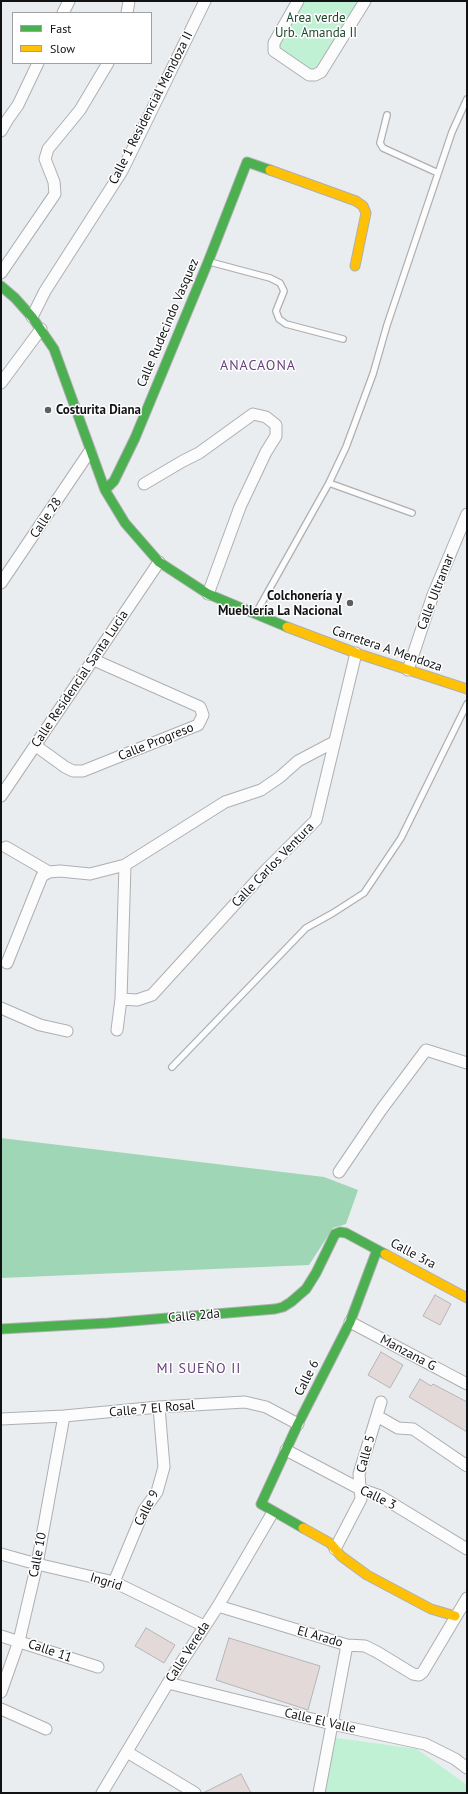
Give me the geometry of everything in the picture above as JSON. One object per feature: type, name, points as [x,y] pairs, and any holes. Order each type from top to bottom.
[{"type":"street","points":[[63,12],[68,1]]},
{"type":"street","points":[[127,12],[129,1]]},
{"type":"street","name":"Calle 1 Residencial Mendoza II","points":[[32,317],[45,290],[122,171],[205,1]]},
{"type":"street","points":[[298,1],[274,43],[274,51],[309,75],[315,75],[321,72],[366,1]]},
{"type":"street","points":[[1,131],[18,105],[38,64]]},
{"type":"street","points":[[1,273],[55,194],[54,182],[45,159],[48,149],[80,110],[107,64]]},
{"type":"street","name":"Calle Rudecindo Vasquez","points":[[105,490],[114,481],[123,464],[208,262],[247,162],[356,201],[363,206],[366,213],[355,266]]},
{"type":"street","name":"Carretera A Mendoza","points":[[1,286],[15,298],[32,317],[54,348],[105,490],[125,523],[159,562],[208,594],[255,615],[356,653],[467,689]]},
{"type":"street","points":[[1,383],[41,329]]},
{"type":"street","points":[[144,484],[183,461],[199,454],[253,414],[266,417],[276,425],[276,436],[266,452],[240,507],[208,594]]},
{"type":"street","name":"Calle 28","points":[[1,583],[90,451]]},
{"type":"street","name":"Calle Ultramar","points":[[408,670],[433,595],[467,514]]},
{"type":"street","name":"Calle Residencial Santa Lucia","points":[[1,796],[159,562]]},
{"type":"street","name":"Calle Carlos Ventura","points":[[121,999],[137,1000],[152,995],[267,869],[316,820],[356,653]]},
{"type":"street","name":"Calle Progreso","points":[[36,746],[65,768],[73,771],[83,771],[198,724],[203,715],[200,707],[94,660]]},
{"type":"street","points":[[6,847],[49,872],[90,874],[125,865],[225,802],[261,790],[280,777],[298,761],[334,742]]},
{"type":"street","points":[[117,1030],[121,999],[125,865]]},
{"type":"street","points":[[7,963],[42,876],[49,872]]},
{"type":"street","points":[[1,1008],[40,1025],[67,1031]]},
{"type":"street","points":[[339,1172],[381,1110],[426,1050],[467,1063]]},
{"type":"street","name":"Calle 2da","points":[[1,1329],[108,1323],[275,1309],[283,1307],[306,1289],[336,1234],[340,1232],[346,1233]]},
{"type":"street","name":"Calle 3ra","points":[[346,1233],[467,1298]]},
{"type":"street","name":"Calle 6","points":[[273,1512],[261,1503],[298,1424],[350,1322],[377,1250]]},
{"type":"street","name":"Manzana G","points":[[350,1322],[467,1384]]},
{"type":"street","name":"Calle 7 El Rosal","points":[[1,1419],[64,1416],[159,1407],[245,1402],[266,1407],[298,1424]]},
{"type":"street","name":"Calle 5","points":[[336,1549],[361,1499],[359,1474],[380,1402]]},
{"type":"street","name":"Calle 9","points":[[114,1582],[144,1510],[157,1492],[164,1467],[159,1407]]},
{"type":"street","name":"Calle 10","points":[[1,1692],[19,1641],[36,1564],[64,1416]]},
{"type":"street","points":[[377,1416],[398,1428],[413,1429],[467,1466]]},
{"type":"street","name":"Calle 3","points":[[286,1450],[360,1489],[380,1496],[467,1549]]},
{"type":"street","points":[[273,1512],[330,1543],[341,1556],[367,1575],[431,1609],[455,1616],[467,1598]]},
{"type":"street","name":"Calle Vereda","points":[[102,1793],[168,1683],[218,1606],[273,1512]]},
{"type":"street","name":"Ingrid","points":[[1,1554],[36,1564],[114,1582],[204,1626]]},
{"type":"street","name":"El Arado","points":[[218,1606],[347,1645],[365,1646],[413,1674],[419,1675],[423,1672],[455,1616]]},
{"type":"street","name":"Calle 11","points":[[1,1636],[98,1667]]},
{"type":"street","points":[[319,1793],[347,1645]]},
{"type":"street","name":"Calle El Valle","points":[[168,1683],[332,1724],[425,1744],[455,1759],[467,1768]]},
{"type":"street","points":[[1,1708],[46,1730]]},
{"type":"street","points":[[127,1752],[195,1793]]},
{"type":"lane","points":[[255,615],[329,483],[346,447],[373,374],[387,325],[452,132],[467,99]]},
{"type":"lane","points":[[387,115],[380,143],[383,148],[438,173]]},
{"type":"lane","points":[[208,262],[270,278],[280,283],[284,291],[276,311],[279,319],[286,324],[343,339]]},
{"type":"lane","points":[[329,483],[412,513]]},
{"type":"lane","points":[[172,1067],[306,928],[334,913],[364,893],[401,838],[467,704]]},
{"type":"green space","name":"Area verde Urb. Amanda II","points":[[303,1],[359,1],[315,72],[277,47]]},
{"type":"green space","points":[[1,1138],[324,1177],[358,1190],[346,1224],[333,1228],[309,1265],[1,1278]]},
{"type":"green space","points":[[330,1737],[417,1749],[467,1785],[467,1793],[321,1793]]},
{"type":"building","points":[[435,1295],[451,1304],[440,1325],[423,1316]]},
{"type":"building","points":[[381,1352],[403,1365],[390,1388],[368,1375]]},
{"type":"building","points":[[420,1379],[431,1386],[433,1384],[467,1402],[467,1432],[409,1397]]},
{"type":"building","points":[[146,1628],[175,1645],[164,1663],[135,1646]]},
{"type":"building","points":[[229,1638],[320,1666],[308,1710],[216,1680]]},
{"type":"building","points":[[241,1774],[251,1793],[203,1793]]},
{"type":"traffic: fast","points":[[105,490],[114,481],[135,438],[208,262],[247,162],[270,170]]},
{"type":"traffic: fast","points":[[1,286],[15,298],[32,317],[54,349],[105,490],[125,523],[159,562],[208,594],[287,627]]},
{"type":"traffic: fast","points":[[1,1329],[108,1323],[275,1309],[283,1307],[291,1302],[306,1289],[316,1273],[335,1234],[340,1232],[346,1233],[385,1254]]},
{"type":"traffic: fast","points":[[303,1528],[261,1504],[298,1424],[350,1322],[377,1250]]},
{"type":"traffic: slow","points":[[270,170],[356,201],[363,206],[366,213],[355,266]]},
{"type":"traffic: slow","points":[[287,627],[356,653],[467,689]]},
{"type":"traffic: slow","points":[[385,1254],[467,1298]]},
{"type":"traffic: slow","points":[[303,1528],[330,1543],[341,1556],[367,1575],[431,1609],[455,1616]]},
{"type":"place","name":"Costurita Diana","points":[[48,410]]},
{"type":"place","name":"Colchonería y Mueblería La Nacional","points":[[350,603]]},
{"type":"district","name":"ANACAONA","points":[[258,366]]},
{"type":"district","name":"MI SUEÑO II","points":[[199,1369]]}]
